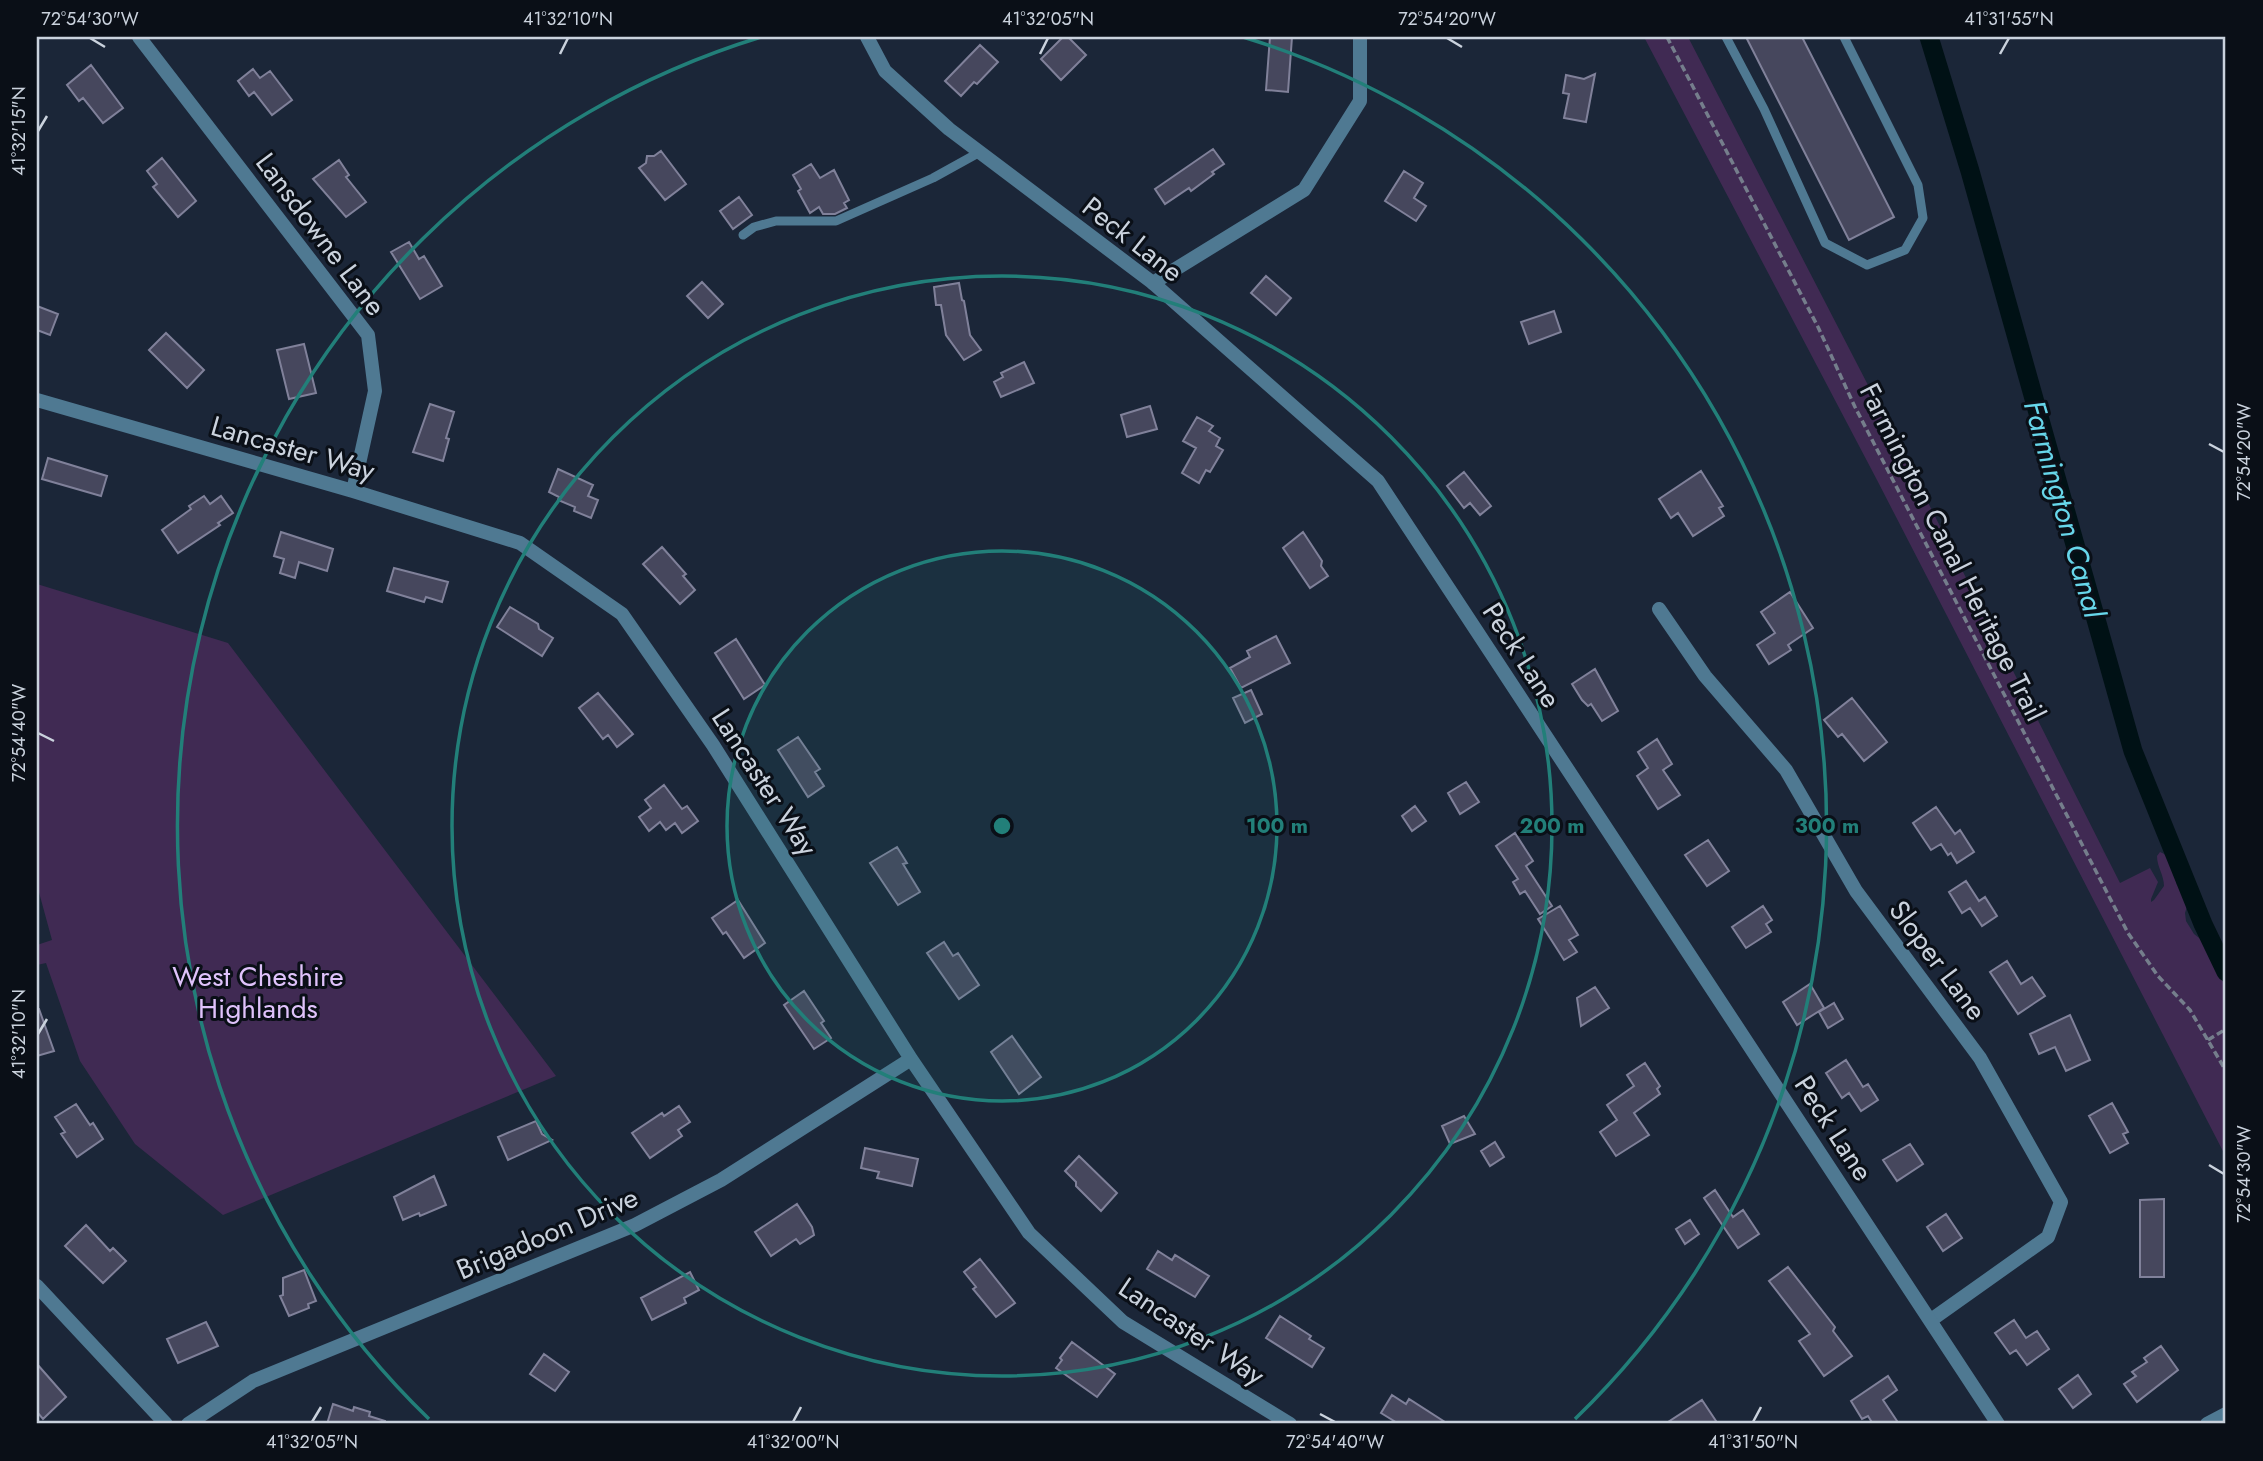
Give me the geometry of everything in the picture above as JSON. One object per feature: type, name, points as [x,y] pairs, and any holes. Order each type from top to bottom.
[{"type":"street","name":"Lansdowne Lane","points":[[139,37],[369,335],[375,391],[353,491]]},
{"type":"street","name":"Peck Lane","points":[[867,37],[885,71],[948,129],[1153,283],[1378,481],[1998,1424]]},
{"type":"street","points":[[1153,283],[1304,190],[1360,101],[1360,37]]},
{"type":"street","name":"Lancaster Way","points":[[37,400],[353,491],[520,543],[622,614],[713,746],[911,1059],[1029,1233],[1123,1322],[1290,1424]]},
{"type":"street","name":"Sloper Lane","points":[[1659,608],[1705,676],[1786,769],[1856,891],[1980,1058],[2061,1202],[2048,1237],[1931,1320]]},
{"type":"street","name":"Brigadoon Drive","points":[[188,1424],[253,1381],[635,1225],[721,1180],[911,1059]]},
{"type":"street","points":[[37,1286],[166,1424]]},
{"type":"street","points":[[2207,1424],[2226,1414]]},
{"type":"lane","points":[[1726,37],[1764,109],[1825,243],[1867,265],[1905,250],[1923,218],[1918,185],[1844,37]]},
{"type":"lane","points":[[743,235],[754,227],[776,221],[836,221],[953,169],[980,152]]},
{"type":"path","name":"Farmington Canal Heritage Trail","points":[[1667,37],[1818,327],[1855,407],[2128,933],[2158,976],[2190,1010],[2226,1072]]},
{"type":"path","points":[[2208,1040],[2226,1029]]},
{"type":"green space","points":[[1644,37],[1688,37],[1899,445],[2120,883],[2150,868],[2158,882],[2151,902],[2154,900],[2164,886],[2157,860],[2160,852],[2169,858],[2177,885],[2191,893],[2185,913],[2186,921],[2194,934],[2211,947],[2226,991],[2226,1157],[1877,480]]},
{"type":"green space","name":"West Cheshire Highlands","points":[[37,584],[228,643],[556,1076],[223,1215],[135,1144],[80,1061],[46,963],[37,965],[37,945],[52,940],[37,885]]},
{"type":"building","points":[[1063,37],[1068,37],[1086,55],[1061,80],[1041,59]]},
{"type":"building","points":[[1270,37],[1292,37],[1288,92],[1266,90]]},
{"type":"building","points":[[1746,37],[1802,37],[1894,217],[1849,240]]},
{"type":"building","points":[[980,45],[998,62],[961,96],[945,81]]},
{"type":"building","points":[[91,65],[123,108],[103,123],[83,98],[79,101],[67,85]]},
{"type":"building","points":[[253,69],[260,78],[270,71],[292,100],[272,115],[254,92],[249,96],[238,81]]},
{"type":"building","points":[[1595,74],[1586,122],[1564,118],[1569,94],[1563,93],[1566,75],[1584,79]]},
{"type":"building","points":[[1213,149],[1224,164],[1191,191],[1189,188],[1165,204],[1155,189]]},
{"type":"building","points":[[661,151],[686,184],[665,200],[639,168],[646,163],[647,156],[654,156]]},
{"type":"building","points":[[162,158],[196,201],[178,217],[153,187],[157,184],[147,171]]},
{"type":"building","points":[[339,160],[349,175],[346,177],[366,202],[346,217],[313,179]]},
{"type":"building","points":[[811,164],[820,178],[834,170],[849,200],[844,203],[847,208],[835,214],[823,214],[819,207],[810,213],[793,175]]},
{"type":"building","points":[[1404,171],[1423,183],[1414,198],[1426,206],[1416,221],[1385,201]]},
{"type":"building","points":[[739,197],[752,215],[733,229],[720,211]]},
{"type":"building","points":[[409,242],[419,259],[424,256],[442,286],[420,299],[391,252]]},
{"type":"building","points":[[1266,276],[1291,298],[1276,315],[1251,293]]},
{"type":"building","points":[[702,282],[723,304],[708,318],[687,296]]},
{"type":"building","points":[[959,283],[970,335],[981,350],[964,360],[946,335],[941,305],[936,305],[934,287]]},
{"type":"building","points":[[37,306],[58,314],[50,335],[37,330]]},
{"type":"building","points":[[1554,311],[1561,332],[1529,344],[1521,322]]},
{"type":"building","points":[[166,333],[204,370],[187,388],[149,350]]},
{"type":"building","points":[[304,344],[316,393],[289,399],[277,350]]},
{"type":"building","points":[[1024,362],[1034,383],[1001,397],[994,382],[1003,377],[1001,373]]},
{"type":"building","points":[[430,404],[454,412],[446,438],[449,439],[443,461],[413,452]]},
{"type":"building","points":[[1150,406],[1157,429],[1127,437],[1121,415]]},
{"type":"building","points":[[1197,417],[1213,426],[1209,431],[1220,438],[1216,446],[1223,450],[1210,472],[1206,470],[1199,483],[1182,473],[1196,448],[1183,441]]},
{"type":"building","points":[[48,458],[107,476],[101,496],[42,479]]},
{"type":"building","points":[[558,469],[593,485],[588,496],[598,500],[591,518],[574,511],[575,507],[558,500],[559,497],[549,492]]},
{"type":"building","points":[[1701,471],[1723,506],[1719,508],[1724,516],[1693,536],[1678,513],[1671,518],[1659,499]]},
{"type":"building","points":[[1464,472],[1491,506],[1480,515],[1470,503],[1464,508],[1447,486]]},
{"type":"building","points":[[204,496],[210,504],[221,496],[233,513],[178,553],[162,530]]},
{"type":"building","points":[[281,532],[333,549],[327,571],[299,562],[295,578],[280,573],[284,559],[274,556]]},
{"type":"building","points":[[1303,532],[1322,561],[1321,566],[1328,576],[1310,588],[1283,548]]},
{"type":"building","points":[[662,547],[686,574],[683,576],[695,590],[680,604],[643,564]]},
{"type":"building","points":[[394,568],[448,582],[442,602],[426,597],[424,602],[387,591]]},
{"type":"building","points":[[1790,592],[1813,628],[1788,645],[1791,650],[1769,664],[1757,645],[1775,633],[1761,612]]},
{"type":"building","points":[[510,607],[538,624],[539,629],[553,638],[542,656],[497,627]]},
{"type":"building","points":[[1276,636],[1290,663],[1241,688],[1230,668],[1250,657],[1247,651]]},
{"type":"building","points":[[736,639],[765,685],[744,699],[715,653]]},
{"type":"building","points":[[1595,669],[1618,711],[1602,721],[1591,704],[1588,706],[1582,700],[1572,684]]},
{"type":"building","points":[[1251,690],[1262,714],[1245,723],[1233,698]]},
{"type":"building","points":[[598,693],[633,734],[617,747],[608,735],[603,739],[579,708]]},
{"type":"building","points":[[1852,698],[1887,742],[1864,761],[1842,734],[1838,737],[1824,720]]},
{"type":"building","points":[[798,737],[820,769],[815,772],[824,786],[808,797],[778,750]]},
{"type":"building","points":[[1657,739],[1672,764],[1663,770],[1680,795],[1658,809],[1637,776],[1648,768],[1638,752]]},
{"type":"building","points":[[1466,782],[1479,802],[1460,814],[1448,793]]},
{"type":"building","points":[[664,785],[682,809],[687,806],[698,821],[682,833],[675,823],[666,830],[660,822],[649,831],[639,817],[651,808],[645,800]]},
{"type":"building","points":[[1415,806],[1426,821],[1412,831],[1402,816]]},
{"type":"building","points":[[1936,807],[1955,834],[1960,830],[1974,852],[1957,863],[1941,844],[1931,850],[1913,823]]},
{"type":"building","points":[[1515,833],[1533,861],[1526,866],[1552,906],[1540,914],[1525,891],[1520,894],[1513,882],[1518,879],[1496,846]]},
{"type":"building","points":[[1708,840],[1729,871],[1707,886],[1685,855]]},
{"type":"building","points":[[897,847],[907,863],[903,864],[920,892],[898,905],[870,863]]},
{"type":"building","points":[[1966,881],[1979,901],[1985,897],[1997,916],[1982,926],[1970,908],[1962,913],[1949,892]]},
{"type":"building","points":[[738,900],[765,943],[744,958],[726,932],[723,934],[712,918]]},
{"type":"building","points":[[1560,906],[1578,935],[1569,940],[1577,952],[1564,960],[1538,919]]},
{"type":"building","points":[[1763,906],[1772,920],[1766,924],[1771,932],[1746,948],[1732,927]]},
{"type":"building","points":[[944,942],[953,956],[958,953],[979,985],[959,999],[927,953]]},
{"type":"building","points":[[2007,961],[2021,984],[2032,977],[2045,996],[2018,1014],[1990,972]]},
{"type":"building","points":[[1810,984],[1824,1008],[1797,1025],[1783,1002]]},
{"type":"building","points":[[1595,987],[1609,1008],[1581,1026],[1577,998]]},
{"type":"building","points":[[804,991],[824,1021],[821,1023],[831,1038],[814,1049],[784,1005]]},
{"type":"building","points":[[1834,1003],[1843,1019],[1828,1028],[1819,1012]]},
{"type":"building","points":[[37,1009],[54,1051],[37,1056]]},
{"type":"building","points":[[2070,1015],[2090,1060],[2066,1071],[2055,1047],[2039,1054],[2030,1034]]},
{"type":"building","points":[[1012,1036],[1041,1077],[1019,1094],[991,1052]]},
{"type":"building","points":[[1846,1060],[1863,1087],[1868,1084],[1878,1100],[1861,1111],[1849,1093],[1842,1098],[1826,1073]]},
{"type":"building","points":[[1645,1063],[1660,1086],[1657,1089],[1660,1094],[1634,1113],[1649,1135],[1616,1156],[1600,1132],[1617,1120],[1607,1105],[1634,1086],[1627,1075]]},
{"type":"building","points":[[2112,1103],[2128,1132],[2123,1134],[2128,1143],[2110,1153],[2089,1116]]},
{"type":"building","points":[[76,1104],[103,1139],[77,1157],[61,1134],[65,1132],[55,1117]]},
{"type":"building","points":[[679,1106],[690,1122],[678,1130],[682,1136],[650,1158],[632,1133],[662,1113],[664,1116]]},
{"type":"building","points":[[1464,1116],[1475,1134],[1450,1144],[1442,1126]]},
{"type":"building","points":[[536,1121],[542,1134],[552,1140],[508,1160],[498,1137]]},
{"type":"building","points":[[1495,1142],[1504,1157],[1490,1166],[1481,1151]]},
{"type":"building","points":[[1910,1144],[1923,1164],[1897,1181],[1883,1160]]},
{"type":"building","points":[[865,1148],[918,1159],[912,1186],[877,1178],[879,1172],[861,1168]]},
{"type":"building","points":[[1079,1156],[1117,1193],[1101,1211],[1065,1171]]},
{"type":"building","points":[[434,1176],[446,1205],[403,1220],[394,1197]]},
{"type":"building","points":[[1715,1190],[1733,1217],[1743,1210],[1759,1234],[1738,1248],[1704,1198]]},
{"type":"building","points":[[2164,1199],[2164,1277],[2140,1277],[2140,1200]]},
{"type":"building","points":[[797,1204],[814,1235],[800,1244],[796,1239],[771,1256],[755,1232]]},
{"type":"building","points":[[1946,1214],[1962,1238],[1943,1251],[1927,1227]]},
{"type":"building","points":[[1690,1220],[1699,1234],[1685,1244],[1676,1229]]},
{"type":"building","points":[[86,1225],[110,1251],[113,1248],[126,1261],[103,1283],[65,1246]]},
{"type":"building","points":[[1158,1251],[1172,1260],[1175,1255],[1209,1276],[1195,1297],[1147,1269]]},
{"type":"building","points":[[980,1259],[1015,1303],[996,1317],[973,1289],[976,1287],[964,1272]]},
{"type":"building","points":[[1788,1267],[1835,1327],[1833,1331],[1852,1356],[1824,1376],[1799,1341],[1810,1334],[1769,1281]]},
{"type":"building","points":[[304,1270],[316,1301],[308,1304],[309,1308],[289,1316],[280,1296],[283,1295],[283,1278]]},
{"type":"building","points":[[690,1272],[699,1290],[684,1298],[686,1303],[652,1320],[641,1298]]},
{"type":"building","points":[[1280,1316],[1324,1348],[1312,1367],[1266,1338]]},
{"type":"building","points":[[2014,1320],[2026,1338],[2037,1331],[2049,1349],[2027,1365],[2016,1350],[2010,1354],[1995,1333]]},
{"type":"building","points":[[206,1322],[218,1346],[178,1363],[167,1339]]},
{"type":"building","points":[[1072,1342],[1115,1374],[1097,1397],[1056,1368]]},
{"type":"building","points":[[2161,1346],[2178,1370],[2137,1402],[2124,1384],[2136,1376],[2132,1372],[2147,1362],[2144,1358]]},
{"type":"building","points":[[544,1354],[569,1372],[555,1391],[530,1374]]},
{"type":"building","points":[[37,1364],[66,1397],[43,1419],[37,1412]]},
{"type":"building","points":[[2078,1375],[2091,1394],[2073,1408],[2059,1389]]},
{"type":"building","points":[[1888,1376],[1897,1390],[1883,1400],[1899,1424],[1873,1424],[1868,1416],[1862,1419],[1851,1401]]},
{"type":"building","points":[[1392,1395],[1406,1404],[1409,1399],[1448,1424],[1399,1424],[1381,1413]]},
{"type":"building","points":[[1702,1400],[1718,1424],[1665,1424]]},
{"type":"building","points":[[333,1404],[353,1411],[354,1407],[370,1412],[369,1416],[385,1421],[385,1424],[327,1424]]},
{"type":"waterway","name":"Farmington Canal","points":[[1929,37],[1970,171],[2133,751],[2203,924],[2226,972]]}]
